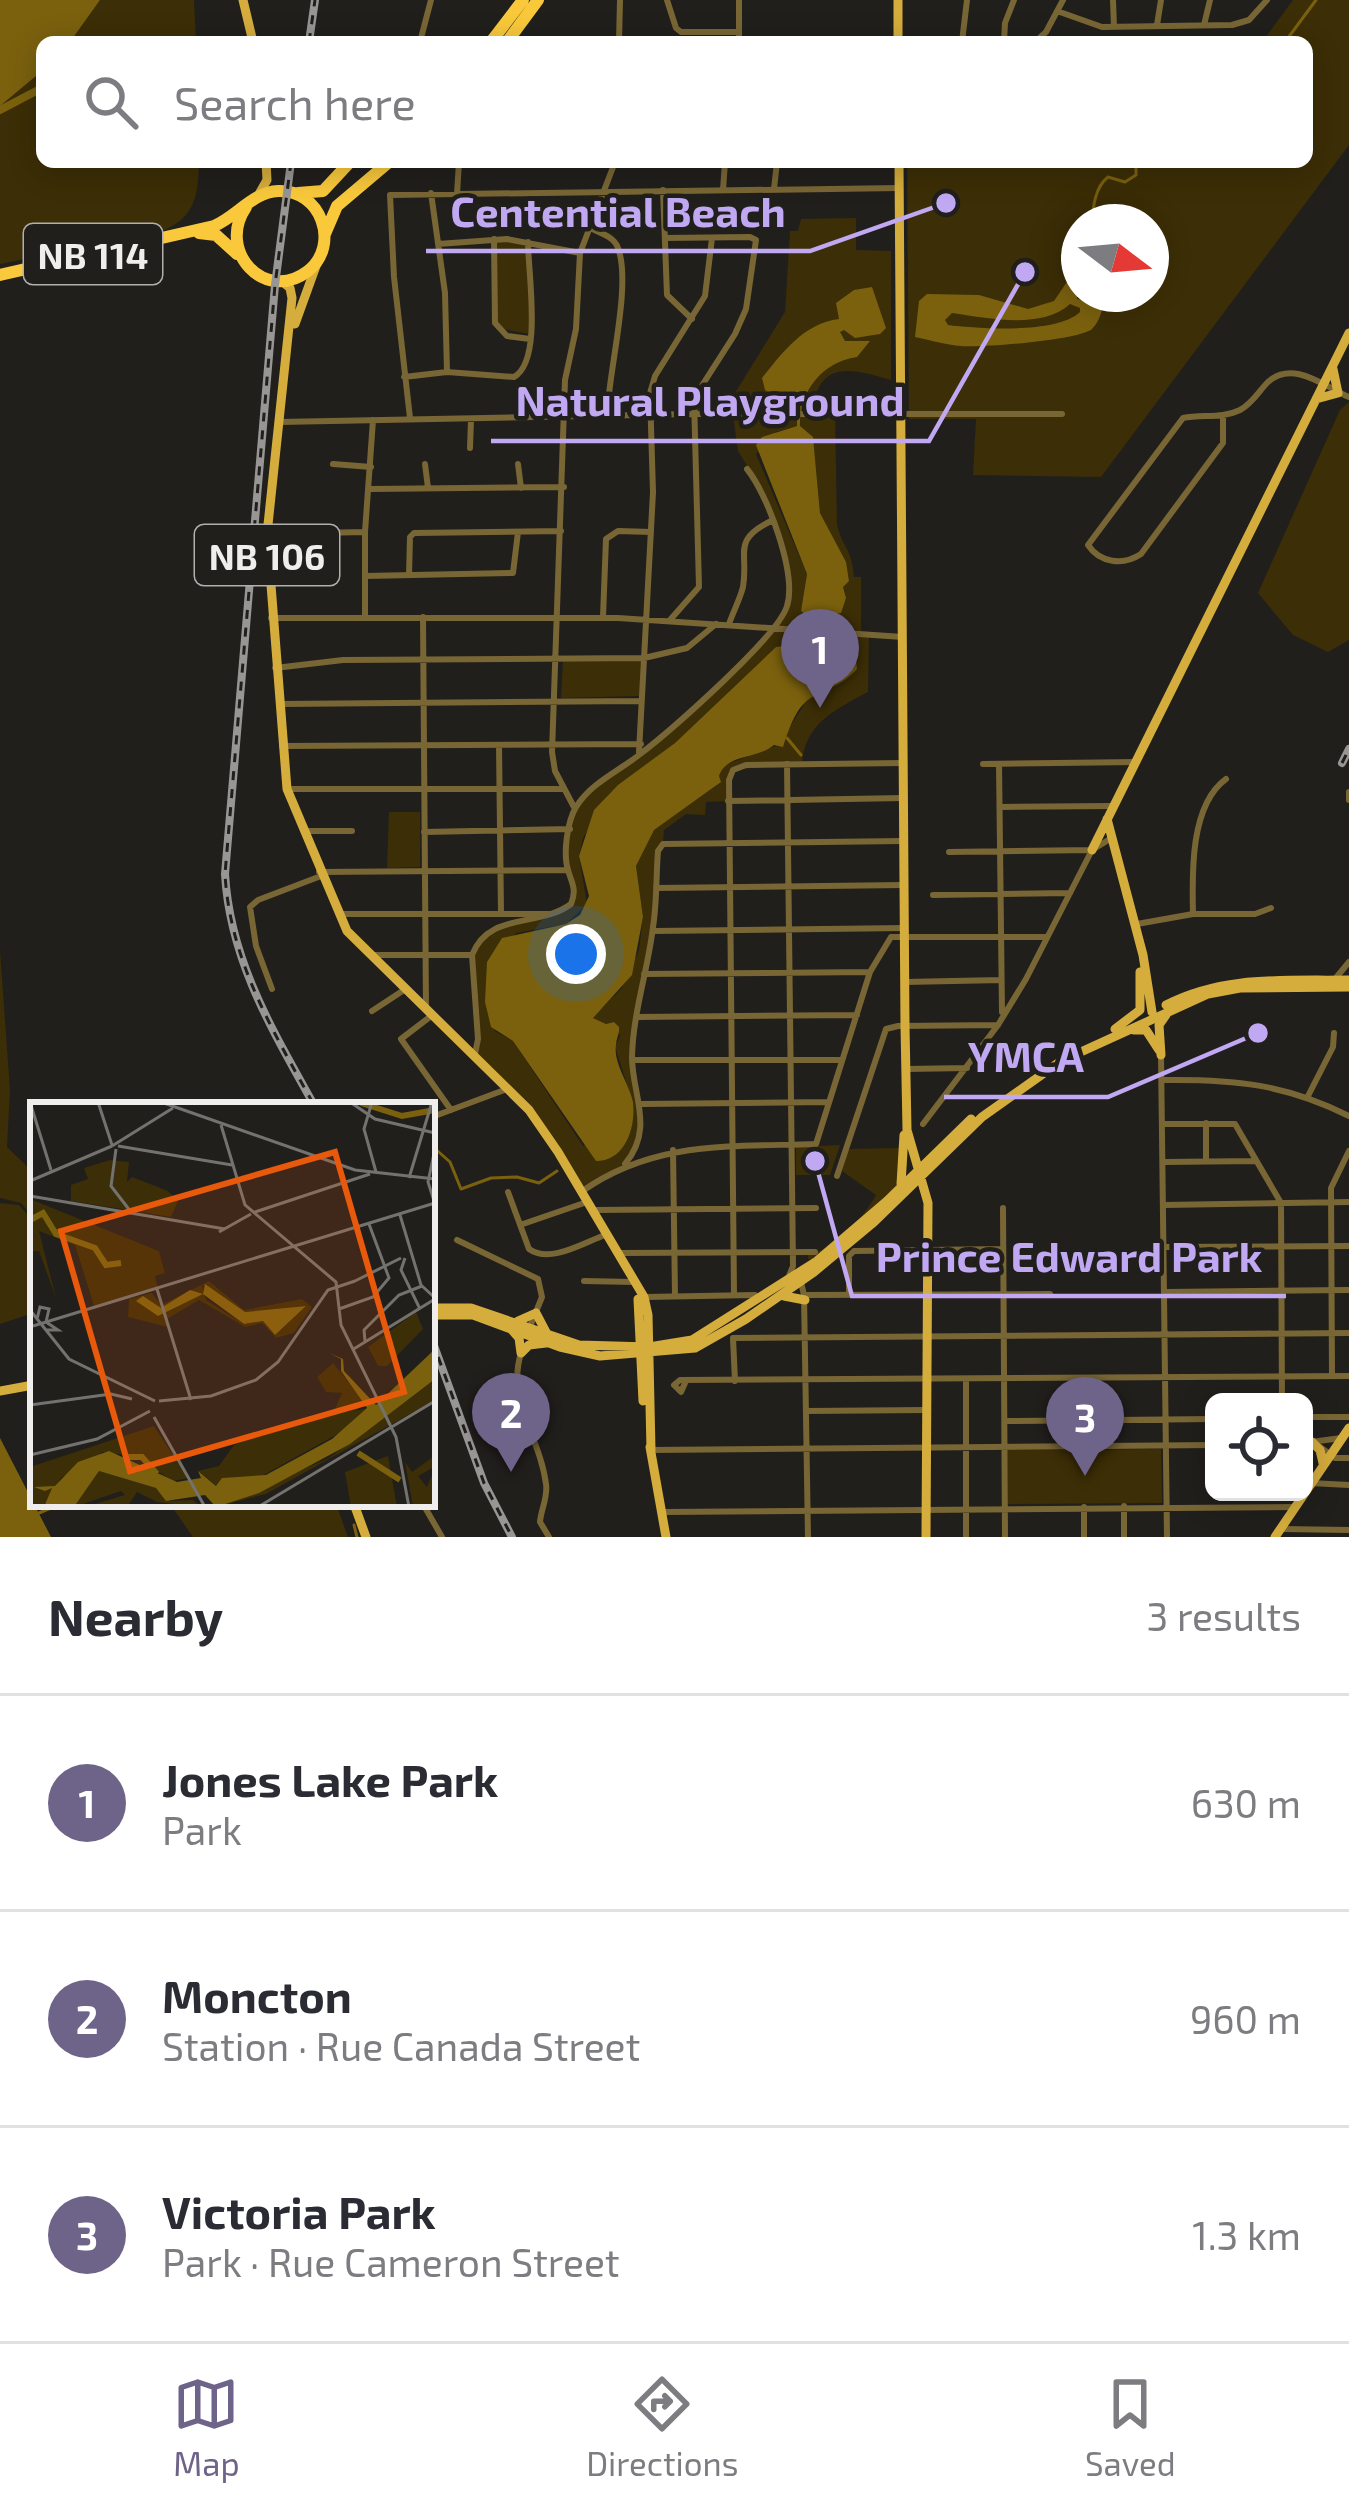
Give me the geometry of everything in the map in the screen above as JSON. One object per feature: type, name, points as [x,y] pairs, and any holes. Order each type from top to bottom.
[{"type":"highway","points":[[495,36],[523,0]]},
{"type":"highway","points":[[511,36],[538,0]]},
{"type":"highway","points":[[344,168],[323,190],[279,191],[249,204],[236,233],[243,260],[260,276],[275,280],[300,276],[319,258],[338,206],[381,168]]},
{"type":"highway","points":[[294,193],[318,212],[325,235]]},
{"type":"highway","name":"NB 114","points":[[0,274],[186,234],[224,222],[249,204]]},
{"type":"highway","name":"NB 114","points":[[186,234],[216,235],[243,260]]},
{"type":"main road","points":[[242,0],[251,36]]},
{"type":"main road","points":[[898,0],[898,36]]},
{"type":"main road","points":[[249,204],[265,186],[266,168]]},
{"type":"main road","points":[[268,168],[279,191]]},
{"type":"main road","points":[[898,1191],[903,1178],[906,1094],[899,168]]},
{"type":"main road","name":"NB 106","points":[[286,364],[319,258]]},
{"type":"main road","name":"NB 106","points":[[275,280],[292,292],[267,534],[287,789],[337,914],[370,956],[543,1128],[644,1298],[651,1450],[666,1537]]},
{"type":"main road","points":[[1092,850],[1349,333]]},
{"type":"main road","points":[[1316,399],[1344,395],[1333,366]]},
{"type":"main road","points":[[1110,812],[1112,845],[1152,1015]]},
{"type":"main road","points":[[1092,850],[1112,845]]},
{"type":"main road","points":[[1143,972],[1159,999],[1348,978]]},
{"type":"main road","points":[[645,1379],[655,1360],[800,1278],[971,1127],[1061,1061],[1116,1032],[1140,1010],[1143,972]]},
{"type":"main road","points":[[906,1094],[911,1133],[918,1147],[929,1151],[1053,1059],[1195,995],[1241,981],[1348,978]]},
{"type":"main road","points":[[1161,1055],[1160,1021],[1195,995]]},
{"type":"main road","points":[[1116,1032],[1146,1030],[1161,1055]]},
{"type":"main road","points":[[906,1094],[908,1136],[927,1196],[926,1537]]},
{"type":"main road","points":[[928,1229],[933,1174],[971,1127]]},
{"type":"main road","points":[[891,1206],[948,1139]]},
{"type":"main road","points":[[800,1278],[814,1272],[909,1193],[919,1193],[925,1201],[928,1229]]},
{"type":"main road","name":"NB 106","points":[[634,1282],[645,1322]]},
{"type":"main road","points":[[776,1294],[805,1298]]},
{"type":"main road","points":[[435,1311],[510,1323],[581,1353],[675,1348]]},
{"type":"main road","points":[[510,1323],[536,1313],[551,1339]]},
{"type":"main road","points":[[619,1350],[635,1340],[645,1322],[655,1338],[675,1348]]},
{"type":"main road","points":[[510,1323],[521,1353]]},
{"type":"main road","points":[[521,1353],[529,1345],[551,1339]]},
{"type":"main road","points":[[619,1350],[636,1361],[645,1379]]},
{"type":"main road","points":[[0,1391],[30,1386]]},
{"type":"main road","points":[[1313,1479],[1346,1432]]},
{"type":"main road","points":[[1313,1446],[1320,1450],[1323,1465]]},
{"type":"main road","points":[[1278,1533],[1299,1501]]},
{"type":"main road","points":[[359,1507],[369,1537]]},
{"type":"street","points":[[422,36],[431,0]]},
{"type":"street","points":[[619,36],[620,0]]},
{"type":"street","points":[[668,0],[681,32],[739,32]]},
{"type":"street","points":[[739,0],[739,36]]},
{"type":"street","points":[[963,36],[967,0]]},
{"type":"street","points":[[1005,36],[1013,0]]},
{"type":"street","points":[[1042,36],[1063,0]]},
{"type":"street","points":[[1113,0],[1114,26]]},
{"type":"street","points":[[1157,26],[1161,0]]},
{"type":"street","points":[[1204,25],[1210,0]]},
{"type":"street","points":[[1057,11],[1088,25],[1241,24],[1255,16],[1267,0]]},
{"type":"street","points":[[457,194],[459,168]]},
{"type":"street","points":[[575,809],[555,771],[553,745],[564,487],[562,418],[580,253],[613,168]]},
{"type":"street","points":[[724,190],[725,168]]},
{"type":"street","points":[[774,189],[776,168]]},
{"type":"street","points":[[410,419],[390,195],[899,188]]},
{"type":"street","points":[[663,190],[667,295],[692,320]]},
{"type":"street","points":[[431,193],[445,292],[446,372]]},
{"type":"street","points":[[588,227],[614,240],[619,249],[620,312],[607,417]]},
{"type":"street","points":[[665,238],[750,237],[757,251],[746,309],[699,388],[692,414],[698,459],[698,587],[670,620]]},
{"type":"street","points":[[437,244],[494,238],[580,253]]},
{"type":"street","points":[[494,238],[495,323],[507,335],[530,339]]},
{"type":"street","points":[[639,754],[651,532],[653,382],[708,286],[712,238]]},
{"type":"street","points":[[404,377],[446,372],[514,377],[528,363],[528,242]]},
{"type":"street","points":[[1223,416],[1223,443],[1141,554],[1128,560],[1105,560],[1088,545],[1180,421],[1242,409],[1281,374],[1296,373],[1344,395]]},
{"type":"street","points":[[279,422],[692,414],[1062,414]]},
{"type":"street","points":[[365,618],[373,420]]},
{"type":"street","points":[[470,448],[471,420]]},
{"type":"street","points":[[333,464],[371,467]]},
{"type":"street","points":[[425,464],[428,488]]},
{"type":"street","points":[[518,464],[520,488]]},
{"type":"street","points":[[474,1058],[478,1039],[472,956],[477,943],[494,929],[566,909],[574,896],[568,870],[575,809],[594,786],[651,744],[786,612],[789,567],[747,469]]},
{"type":"street","points":[[370,489],[564,487]]},
{"type":"street","points":[[729,624],[743,586],[744,542],[753,530],[771,521]]},
{"type":"street","points":[[409,575],[414,533],[561,531]]},
{"type":"street","points":[[267,534],[365,532]]},
{"type":"street","points":[[365,576],[513,574],[518,532]]},
{"type":"street","points":[[603,617],[606,539],[611,532],[651,532]]},
{"type":"street","points":[[423,617],[428,1014],[401,1039],[451,1110]]},
{"type":"street","points":[[272,618],[603,617],[903,637]]},
{"type":"street","points":[[275,668],[343,660],[644,658],[687,648],[716,624]]},
{"type":"street","points":[[278,704],[641,701]]},
{"type":"street","points":[[281,746],[651,744]]},
{"type":"street","points":[[499,745],[501,913]]},
{"type":"street","points":[[983,764],[1136,762]]},
{"type":"street","points":[[734,1295],[728,973],[728,801],[733,770],[746,765],[903,763]]},
{"type":"street","points":[[776,1294],[791,1273],[792,1252],[787,764]]},
{"type":"street","points":[[999,764],[1000,1021]]},
{"type":"street","points":[[1193,914],[1192,875],[1205,804],[1226,779]]},
{"type":"street","points":[[287,789],[562,789]]},
{"type":"street","points":[[728,801],[904,798]]},
{"type":"street","points":[[1000,807],[1110,812]]},
{"type":"street","points":[[424,832],[570,829]]},
{"type":"street","points":[[303,831],[352,830]]},
{"type":"street","points":[[520,1225],[586,1201],[637,1148],[642,1104],[632,1060],[653,931],[658,851],[663,844],[904,842]]},
{"type":"street","points":[[923,1124],[1000,1021],[1092,850],[949,852]]},
{"type":"street","points":[[272,989],[256,946],[250,907],[320,874],[568,870]]},
{"type":"street","points":[[656,888],[904,885]]},
{"type":"street","points":[[933,895],[1070,893]]},
{"type":"street","points":[[1133,925],[1193,914],[1243,915],[1270,908]]},
{"type":"street","points":[[337,914],[554,915]]},
{"type":"street","points":[[653,931],[880,928],[904,933],[1047,937]]},
{"type":"street","points":[[880,928],[891,937]]},
{"type":"street","points":[[622,1167],[673,1150],[816,1144],[870,972],[891,937],[904,933]]},
{"type":"street","points":[[370,956],[472,956]]},
{"type":"street","points":[[1348,978],[1349,962]]},
{"type":"street","points":[[644,974],[870,972]]},
{"type":"street","points":[[905,982],[1001,980]]},
{"type":"street","points":[[372,1011],[404,990]]},
{"type":"street","points":[[1152,1015],[1163,1080],[1167,1537]]},
{"type":"street","points":[[637,1016],[857,1016]]},
{"type":"street","points":[[837,1176],[881,1036],[888,1028],[1000,1021]]},
{"type":"street","points":[[1308,1096],[1333,1047],[1334,1033]]},
{"type":"street","points":[[632,1060],[842,1060]]},
{"type":"street","points":[[906,1069],[967,1069]]},
{"type":"street","points":[[1163,1080],[1237,1080],[1308,1096],[1349,1116]]},
{"type":"street","points":[[435,1116],[507,1089]]},
{"type":"street","points":[[642,1104],[829,1102]]},
{"type":"street","points":[[1206,1123],[1206,1161]]},
{"type":"street","points":[[1163,1124],[1235,1124],[1281,1203],[1282,1393]]},
{"type":"street","points":[[673,1150],[675,1296]]},
{"type":"street","points":[[1332,1376],[1332,1182],[1349,1150]]},
{"type":"street","points":[[1163,1162],[1256,1161]]},
{"type":"street","points":[[508,1192],[529,1249],[541,1256],[605,1235]]},
{"type":"street","points":[[586,1201],[674,1209],[816,1208]]},
{"type":"street","points":[[1164,1204],[1349,1202]]},
{"type":"street","points":[[1003,1208],[1006,1537]]},
{"type":"street","points":[[457,1240],[533,1275],[542,1290],[515,1376],[516,1395],[539,1447],[547,1493],[540,1522],[549,1537]]},
{"type":"street","points":[[1165,1247],[1349,1246]]},
{"type":"street","points":[[849,1294],[854,1251],[1004,1250]]},
{"type":"street","points":[[616,1253],[815,1252]]},
{"type":"street","points":[[805,1298],[814,1272]]},
{"type":"street","points":[[800,1278],[805,1298],[808,1537]]},
{"type":"street","points":[[584,1282],[634,1282]]},
{"type":"street","points":[[1166,1292],[1349,1290]]},
{"type":"street","points":[[805,1298],[1050,1294]]},
{"type":"street","points":[[644,1298],[755,1295]]},
{"type":"street","points":[[734,1381],[734,1338],[1349,1333]]},
{"type":"street","points":[[685,1383],[1349,1376]]},
{"type":"street","points":[[966,1380],[967,1537]]},
{"type":"street","points":[[806,1411],[926,1410]]},
{"type":"street","points":[[1313,1417],[1349,1417]]},
{"type":"street","points":[[1005,1421],[1205,1419]]},
{"type":"street","points":[[1313,1442],[1346,1432]]},
{"type":"street","points":[[651,1450],[1205,1445]]},
{"type":"street","points":[[1313,1445],[1349,1458]]},
{"type":"street","points":[[1313,1483],[1349,1485]]},
{"type":"street","points":[[1124,1506],[1124,1537]]},
{"type":"street","points":[[425,1507],[442,1537]]},
{"type":"street","points":[[1084,1507],[1084,1537]]},
{"type":"street","points":[[661,1512],[1295,1507]]},
{"type":"street","points":[[1278,1533],[1349,1529]]},
{"type":"shaded area","points":[[0,0],[100,0],[74,36],[36,36],[36,76],[0,106]]},
{"type":"shaded area","points":[[100,0],[194,0],[196,36],[74,36]]},
{"type":"shaded area","points":[[1293,0],[1349,0],[1349,145],[1101,477],[973,475],[976,419],[909,419],[907,168],[1313,168],[1313,36],[1266,36]]},
{"type":"shaded area","points":[[36,76],[36,168],[198,168],[189,211],[163,231],[0,264],[0,106]]},
{"type":"shaded area","points":[[856,218],[856,250],[891,251],[891,380],[851,371],[830,375],[816,394],[813,411],[835,412],[837,525],[854,577],[861,577],[861,632],[869,633],[868,692],[816,727],[802,763],[733,770],[728,801],[706,802],[705,815],[686,814],[664,830],[632,1060],[642,1104],[637,1148],[623,1167],[581,1192],[543,1128],[474,1058],[478,1047],[474,949],[487,933],[566,909],[574,896],[566,855],[575,809],[594,786],[639,755],[728,674],[786,612],[789,567],[754,477],[738,451],[733,415],[692,414],[699,388],[720,401],[732,398],[785,312],[790,231],[798,231],[801,219]],"holes":[[[774,362],[799,401],[799,426],[813,438],[820,513],[849,580],[843,587],[843,605],[813,618],[811,644],[822,651],[856,650],[857,669],[807,700],[778,745],[722,766],[716,786],[653,830],[636,866],[643,917],[639,950],[622,988],[592,1018],[614,1022],[620,1036],[615,1047],[633,1103],[630,1133],[583,1146],[513,1041],[495,1031],[489,979],[516,933],[566,924],[587,904],[579,856],[583,838],[610,793],[675,743],[776,647],[807,643],[809,618],[801,611],[807,574],[756,454],[776,432],[797,426],[797,401],[777,398],[763,378]]]},
{"type":"shaded area","points":[[497,241],[528,244],[530,334],[503,329],[497,322]]},
{"type":"shaded area","points":[[872,287],[886,328],[880,334],[855,338],[840,332],[845,341],[870,341],[857,357],[833,365],[815,381],[803,402],[800,426],[813,437],[820,513],[846,562],[849,581],[843,587],[846,598],[841,613],[813,618],[811,644],[822,651],[855,649],[857,669],[802,706],[783,747],[774,745],[728,764],[719,776],[721,782],[654,830],[636,866],[643,917],[632,975],[593,1018],[619,1027],[616,1052],[633,1102],[633,1122],[621,1149],[596,1161],[513,1041],[491,1027],[485,1002],[487,962],[502,938],[566,924],[580,915],[589,896],[579,856],[594,810],[618,785],[675,743],[776,647],[807,643],[809,618],[801,611],[807,574],[756,445],[762,437],[797,426],[797,402],[765,390],[762,378],[805,333],[839,319],[836,303],[854,290]]},
{"type":"shaded area","points":[[1061,291],[1061,310],[1045,317],[997,319],[952,313],[945,320],[948,325],[1037,327],[1080,312],[1101,312],[1092,329],[1069,337],[972,346],[915,337],[919,301],[927,294],[979,295],[1028,309],[1054,301]]},
{"type":"shaded area","points":[[1349,402],[1349,640],[1328,652],[1293,635],[1258,593],[1340,410]]},
{"type":"shaded area","points":[[563,661],[641,661],[640,696],[561,698]]},
{"type":"shaded area","points":[[389,812],[420,812],[420,867],[387,868]]},
{"type":"shaded area","points":[[0,951],[10,1090],[7,1147],[30,1169],[30,1214],[21,1203],[0,1198]]},
{"type":"shaded area","points":[[840,1145],[830,1175],[796,1175],[796,1147]]},
{"type":"shaded area","points":[[899,1148],[896,1187],[857,1221],[876,1195],[842,1171],[848,1149]]},
{"type":"shaded area","points":[[0,1203],[19,1205],[30,1218],[30,1314],[0,1324]]},
{"type":"shaded area","points":[[0,1438],[30,1496],[30,1507],[36,1507],[51,1537],[0,1537]]},
{"type":"shaded area","points":[[1161,1449],[1162,1503],[1008,1504],[1007,1450]]},
{"type":"shaded area","points":[[172,1507],[337,1507],[348,1537],[193,1537]]},
{"type":"waterway","points":[[1289,36],[1316,0]]},
{"type":"waterway","points":[[0,110],[36,91]]},
{"type":"waterway","points":[[1095,204],[1108,177],[1125,182],[1136,175],[1136,168]]},
{"type":"waterway","points":[[787,738],[801,755]]},
{"type":"waterway","points":[[435,1149],[450,1162],[461,1189],[491,1178],[517,1177],[539,1183],[557,1171]]},
{"type":"waterway","points":[[39,1513],[53,1507]]},
{"type":"waterway","points":[[354,1525],[357,1537]]},
{"type":"railway","points":[[310,36],[315,0]]},
{"type":"railway","points":[[290,168],[275,285],[225,874],[245,966],[312,1102]]},
{"type":"railway","points":[[1342,763],[1349,749]]},
{"type":"railway","points":[[435,1348],[484,1483],[512,1537]]},
{"type":"place","name":"Centential Beach","points":[[946,203]]},
{"type":"place","name":"Natural Playground","points":[[1025,272]]},
{"type":"place","name":"Jones Lake Park","points":[[820,708]]},
{"type":"place","name":"YMCA","points":[[1258,1033]]},
{"type":"place","name":"Prince Edward Park","points":[[815,1161]]},
{"type":"place","name":"Moncton","points":[[511,1472]]},
{"type":"place","name":"Victoria Park","points":[[1085,1476]]}]
